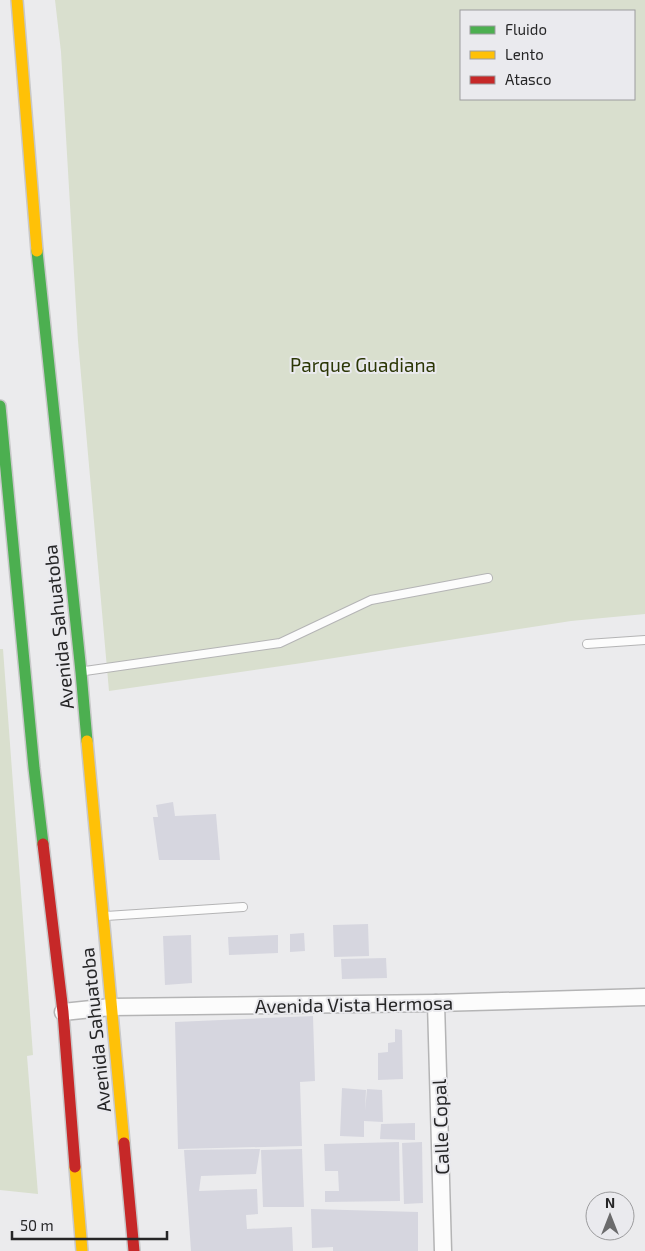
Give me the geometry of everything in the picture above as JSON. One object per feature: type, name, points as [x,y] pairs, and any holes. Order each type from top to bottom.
[{"type":"main road","name":"Avenida Sahuatoba","points":[[17,0],[40,293],[81,672],[134,1251]]},
{"type":"main road","name":"Avenida Sahuatoba","points":[[0,406],[34,768],[63,1012],[82,1251]]},
{"type":"street","name":"Avenida Vista Hermosa","points":[[63,1012],[111,1007],[436,1003],[645,997]]},
{"type":"street","name":"Calle Copal","points":[[436,1003],[443,1251]]},
{"type":"lane","points":[[81,672],[280,643],[371,600],[488,578]]},
{"type":"lane","points":[[587,644],[645,640]]},
{"type":"lane","points":[[102,916],[243,907]]},
{"type":"green space","name":"Parque Guadiana","points":[[55,0],[645,0],[645,614],[571,621],[109,691],[78,341],[61,52]]},
{"type":"green space","points":[[0,649],[3,649],[33,1055],[27,1056],[38,1194],[0,1190]]},
{"type":"building","points":[[173,802],[175,816],[216,814],[220,860],[159,860],[153,817],[158,817],[156,805]]},
{"type":"building","points":[[368,924],[369,956],[334,957],[333,925]]},
{"type":"building","points":[[304,933],[305,951],[290,952],[290,934]]},
{"type":"building","points":[[191,935],[192,983],[165,985],[163,936]]},
{"type":"building","points":[[278,935],[278,953],[229,955],[228,937]]},
{"type":"building","points":[[386,958],[387,978],[342,979],[341,959]]},
{"type":"building","points":[[313,1016],[315,1081],[300,1082],[302,1146],[178,1149],[175,1022]]},
{"type":"building","points":[[395,1029],[402,1030],[403,1079],[378,1080],[378,1053],[388,1052],[388,1043],[395,1042]]},
{"type":"building","points":[[342,1088],[366,1090],[365,1111],[367,1089],[382,1090],[383,1122],[364,1121],[364,1137],[340,1136]]},
{"type":"building","points":[[415,1123],[415,1140],[380,1139],[381,1124]]},
{"type":"building","points":[[399,1142],[400,1201],[325,1202],[325,1191],[339,1191],[338,1171],[325,1171],[324,1144]]},
{"type":"building","points":[[422,1142],[423,1203],[404,1204],[402,1143]]},
{"type":"building","points":[[260,1149],[256,1174],[201,1176],[199,1191],[257,1189],[258,1214],[246,1215],[247,1229],[292,1227],[293,1251],[191,1251],[184,1150]]},
{"type":"building","points":[[302,1149],[304,1207],[263,1207],[261,1150]]},
{"type":"building","points":[[311,1209],[418,1212],[418,1251],[333,1251],[333,1247],[312,1248]]},
{"type":"traffic: fast","points":[[37,251],[87,741]]},
{"type":"traffic: fast","points":[[0,406],[34,768],[43,844]]},
{"type":"traffic: slow","points":[[17,0],[37,251]]},
{"type":"traffic: slow","points":[[87,741],[124,1143]]},
{"type":"traffic: slow","points":[[75,1167],[82,1251]]},
{"type":"traffic: jam","points":[[43,844],[63,1012],[75,1167]]},
{"type":"traffic: jam","points":[[124,1143],[134,1251]]}]
